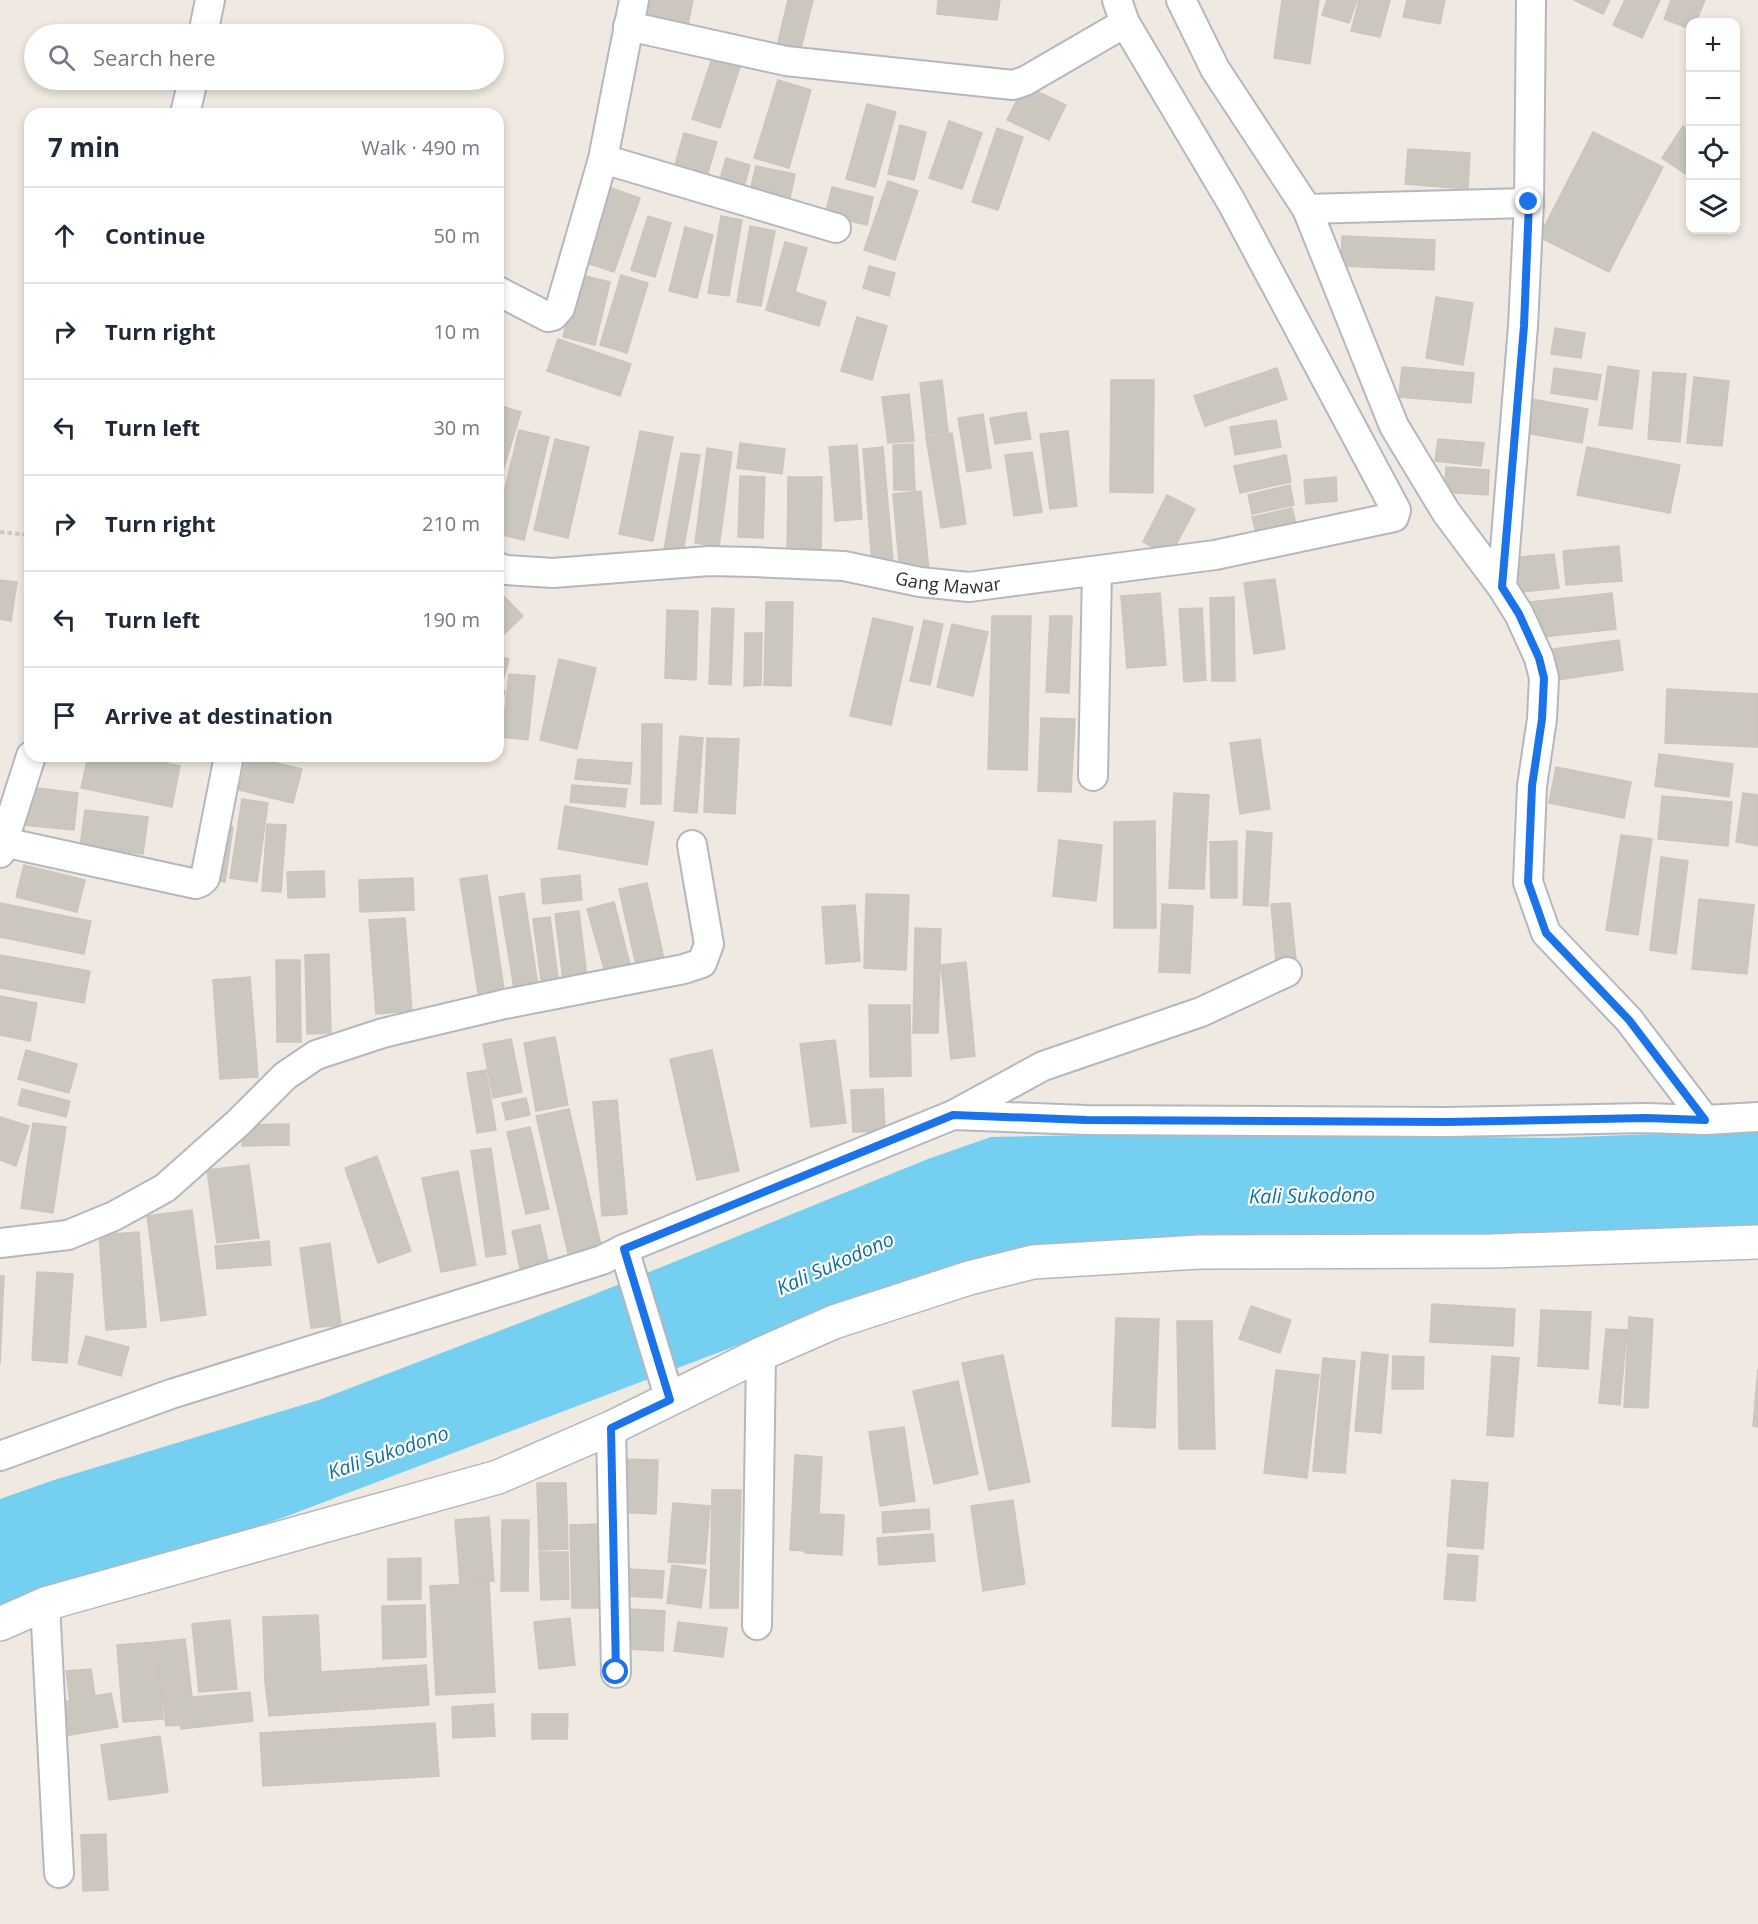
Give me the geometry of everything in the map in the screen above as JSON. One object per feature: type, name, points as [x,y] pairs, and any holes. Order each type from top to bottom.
[{"type":"main road","points":[[0,1624],[45,1604],[498,1477],[611,1428],[668,1391],[834,1322],[969,1278],[1034,1262],[1198,1252],[1492,1251],[1758,1242]]},
{"type":"street","points":[[204,24],[210,0]]},
{"type":"street","points":[[1181,0],[1215,69],[1307,208],[1394,426],[1446,512],[1502,587],[1519,614],[1539,658],[1544,678],[1542,719],[1532,786],[1528,882],[1546,933],[1629,1020],[1693,1120]]},
{"type":"street","points":[[1502,587],[1524,326],[1529,202],[1531,0]]},
{"type":"street","points":[[504,294],[548,317],[553,316],[560,308],[603,159],[631,13],[786,61],[1013,85],[1025,81],[1121,12]]},
{"type":"street","name":"Gang Mawar","points":[[504,569],[553,573],[709,561],[753,562],[844,566],[920,582],[969,587],[1215,555],[1392,519],[1396,510],[1232,203],[1121,12]]},
{"type":"street","points":[[186,108],[191,90]]},
{"type":"street","points":[[603,159],[836,228]]},
{"type":"street","points":[[1307,208],[1529,202]]},
{"type":"street","points":[[1093,776],[1097,571]]},
{"type":"street","points":[[28,762],[2,848],[196,884],[204,878],[228,762]]},
{"type":"street","points":[[0,1243],[68,1235],[114,1216],[165,1188],[238,1123],[285,1076],[316,1055],[383,1033],[506,1004],[684,969],[702,963],[709,944],[692,845]]},
{"type":"street","points":[[0,1456],[171,1394],[602,1260],[626,1257],[953,1115],[1043,1066],[1201,1012],[1287,972]]},
{"type":"street","points":[[953,1115],[1086,1120],[1447,1122],[1646,1118],[1693,1120],[1758,1117]]},
{"type":"street","points":[[626,1257],[668,1391]]},
{"type":"street","points":[[757,1625],[761,1354]]},
{"type":"street","points":[[611,1428],[616,1672]]},
{"type":"street","points":[[45,1604],[59,1873]]},
{"type":"path","points":[[0,532],[24,534]]},
{"type":"water","name":"Kali Sukodono","points":[[1758,1130],[1758,1230],[1014,1256],[796,1323],[282,1518],[0,1613],[0,1499],[54,1480],[319,1400],[595,1294],[928,1159],[991,1137],[1185,1133],[1551,1138]]},
{"type":"building","points":[[644,0],[693,0],[688,25],[641,17]]},
{"type":"building","points":[[788,0],[813,0],[800,52],[777,46]]},
{"type":"building","points":[[938,0],[1000,0],[997,20],[937,14]]},
{"type":"building","points":[[1282,0],[1319,0],[1310,64],[1274,58]]},
{"type":"building","points":[[1327,0],[1357,0],[1349,23],[1322,15]]},
{"type":"building","points":[[1359,0],[1390,0],[1380,37],[1351,31]]},
{"type":"building","points":[[1407,0],[1445,0],[1440,24],[1403,17]]},
{"type":"building","points":[[1574,0],[1610,0],[1603,14]]},
{"type":"building","points":[[1625,0],[1660,0],[1642,38],[1613,25]]},
{"type":"building","points":[[1671,0],[1705,0],[1698,18],[1686,18],[1686,27],[1664,19]]},
{"type":"building","points":[[713,55],[741,64],[720,128],[692,119]]},
{"type":"building","points":[[778,80],[811,90],[789,168],[754,158]]},
{"type":"building","points":[[1024,85],[1066,105],[1049,140],[1007,120]]},
{"type":"building","points":[[867,104],[896,112],[875,187],[846,179]]},
{"type":"building","points":[[949,121],[982,133],[962,189],[929,178]]},
{"type":"building","points":[[900,125],[926,132],[914,180],[888,174]]},
{"type":"building","points":[[1683,126],[1686,128],[1686,174],[1662,158]]},
{"type":"building","points":[[997,128],[1023,137],[998,210],[972,202]]},
{"type":"building","points":[[1593,132],[1663,167],[1609,272],[1539,237]]},
{"type":"building","points":[[684,133],[717,142],[705,183],[672,175]]},
{"type":"building","points":[[1408,149],[1470,153],[1468,189],[1405,184]]},
{"type":"building","points":[[726,158],[750,165],[741,197],[717,190]]},
{"type":"building","points":[[756,166],[795,174],[788,207],[748,199]]},
{"type":"building","points":[[888,181],[918,191],[895,260],[864,250]]},
{"type":"building","points":[[608,187],[640,198],[614,272],[581,261]]},
{"type":"building","points":[[832,187],[873,197],[867,225],[825,215]]},
{"type":"building","points":[[648,216],[671,223],[655,277],[631,270]]},
{"type":"building","points":[[721,216],[742,220],[729,296],[708,293]]},
{"type":"building","points":[[750,226],[775,231],[761,306],[737,302]]},
{"type":"building","points":[[685,227],[713,235],[697,298],[669,291]]},
{"type":"building","points":[[1342,236],[1435,240],[1434,270],[1341,266]]},
{"type":"building","points":[[785,242],[807,248],[795,292],[826,302],[819,326],[766,310]]},
{"type":"building","points":[[869,266],[895,273],[889,296],[863,288]]},
{"type":"building","points":[[578,274],[610,282],[595,345],[563,337]]},
{"type":"building","points":[[621,275],[648,283],[627,353],[600,345]]},
{"type":"building","points":[[1436,297],[1473,303],[1463,365],[1426,358]]},
{"type":"building","points":[[857,317],[887,326],[872,380],[841,371]]},
{"type":"building","points":[[1555,328],[1585,333],[1581,358],[1551,354]]},
{"type":"building","points":[[558,339],[631,364],[620,396],[547,371]]},
{"type":"building","points":[[1608,366],[1639,371],[1632,429],[1599,425]]},
{"type":"building","points":[[1402,367],[1474,373],[1471,403],[1399,397]]},
{"type":"building","points":[[1277,368],[1287,399],[1205,426],[1194,396]]},
{"type":"building","points":[[1554,368],[1601,375],[1597,400],[1551,393]]},
{"type":"building","points":[[1653,372],[1686,374],[1680,442],[1648,439]]},
{"type":"building","points":[[1694,377],[1729,381],[1722,446],[1687,443]]},
{"type":"building","points":[[942,380],[948,432],[926,435],[920,383]]},
{"type":"building","points":[[1111,380],[1154,380],[1153,493],[1110,492]]},
{"type":"building","points":[[909,394],[914,441],[888,443],[882,397]]},
{"type":"building","points":[[1526,398],[1588,409],[1582,443],[1520,432]]},
{"type":"building","points":[[504,407],[521,412],[504,467]]},
{"type":"building","points":[[1026,412],[1031,439],[995,444],[990,418]]},
{"type":"building","points":[[983,414],[991,468],[967,472],[958,418]]},
{"type":"building","points":[[1276,420],[1281,447],[1235,455],[1230,427]]},
{"type":"building","points":[[519,430],[549,437],[524,540],[504,535],[504,493]]},
{"type":"building","points":[[640,431],[673,437],[653,541],[619,534]]},
{"type":"building","points":[[1068,431],[1077,506],[1050,509],[1040,434]]},
{"type":"building","points":[[952,433],[966,524],[941,528],[926,437]]},
{"type":"building","points":[[555,439],[589,447],[568,538],[534,530]]},
{"type":"building","points":[[1438,439],[1484,443],[1481,466],[1435,461]]},
{"type":"building","points":[[740,443],[785,449],[782,474],[737,468]]},
{"type":"building","points":[[913,444],[915,490],[894,490],[893,445]]},
{"type":"building","points":[[857,445],[862,519],[835,521],[829,447]]},
{"type":"building","points":[[883,447],[893,562],[872,563],[863,449]]},
{"type":"building","points":[[1587,447],[1680,465],[1670,513],[1577,495]]},
{"type":"building","points":[[707,448],[732,452],[719,547],[695,543]]},
{"type":"building","points":[[1032,452],[1042,512],[1014,516],[1005,455]]},
{"type":"building","points":[[681,453],[700,455],[682,558],[663,555]]},
{"type":"building","points":[[1286,455],[1291,482],[1240,493],[1234,466]]},
{"type":"building","points":[[1446,467],[1489,470],[1488,495],[1444,492]]},
{"type":"building","points":[[740,476],[765,477],[763,538],[738,537]]},
{"type":"building","points":[[788,477],[822,477],[821,559],[787,558]]},
{"type":"building","points":[[1336,477],[1337,501],[1306,504],[1304,480]]},
{"type":"building","points":[[1290,485],[1294,505],[1252,514],[1248,495]]},
{"type":"building","points":[[921,491],[929,571],[900,574],[893,494]]},
{"type":"building","points":[[1167,495],[1195,509],[1170,556],[1143,542]]},
{"type":"building","points":[[1292,508],[1298,531],[1258,541],[1252,517]]},
{"type":"building","points":[[1619,546],[1622,581],[1566,585],[1563,551]]},
{"type":"building","points":[[1554,554],[1559,588],[1512,593],[1508,558]]},
{"type":"building","points":[[1275,579],[1285,649],[1254,654],[1244,583]]},
{"type":"building","points":[[0,580],[17,582],[11,621],[0,619]]},
{"type":"building","points":[[1160,593],[1166,665],[1127,668],[1121,596]]},
{"type":"building","points":[[1612,593],[1616,629],[1534,638],[1530,602]]},
{"type":"building","points":[[504,596],[523,616],[504,634]]},
{"type":"building","points":[[1234,597],[1235,681],[1212,681],[1210,598]]},
{"type":"building","points":[[766,602],[793,602],[791,686],[764,685]]},
{"type":"building","points":[[712,608],[734,609],[731,685],[709,684]]},
{"type":"building","points":[[1202,608],[1206,680],[1184,682],[1179,609]]},
{"type":"building","points":[[667,610],[698,611],[696,680],[665,678]]},
{"type":"building","points":[[992,616],[1031,616],[1027,770],[988,769]]},
{"type":"building","points":[[1050,616],[1072,616],[1069,693],[1046,692]]},
{"type":"building","points":[[873,618],[913,627],[891,725],[850,716]]},
{"type":"building","points":[[924,620],[943,624],[930,685],[910,681]]},
{"type":"building","points":[[952,624],[988,632],[973,696],[937,687]]},
{"type":"building","points":[[745,633],[762,633],[761,685],[744,686]]},
{"type":"building","points":[[1619,640],[1623,670],[1551,681],[1546,650]]},
{"type":"building","points":[[504,658],[509,659],[504,677]]},
{"type":"building","points":[[559,659],[596,668],[577,749],[540,740]]},
{"type":"building","points":[[509,674],[535,676],[528,740],[504,737]]},
{"type":"building","points":[[1667,689],[1758,694],[1758,747],[1665,743]]},
{"type":"building","points":[[1041,718],[1075,719],[1071,792],[1038,791]]},
{"type":"building","points":[[642,724],[662,724],[661,804],[641,804]]},
{"type":"building","points":[[680,736],[703,738],[697,813],[674,811]]},
{"type":"building","points":[[707,738],[739,739],[735,814],[704,812]]},
{"type":"building","points":[[1260,739],[1270,809],[1240,814],[1230,743]]},
{"type":"building","points":[[1659,754],[1733,764],[1729,797],[1655,786]]},
{"type":"building","points":[[578,759],[632,763],[630,784],[575,779]]},
{"type":"building","points":[[87,762],[162,762],[180,766],[172,807],[81,788]]},
{"type":"building","points":[[246,762],[272,762],[302,769],[293,803],[239,790]]},
{"type":"building","points":[[1556,767],[1631,782],[1624,818],[1549,803]]},
{"type":"building","points":[[572,785],[627,789],[625,807],[570,802]]},
{"type":"building","points":[[29,787],[78,793],[74,830],[24,825]]},
{"type":"building","points":[[1174,793],[1209,795],[1204,889],[1169,888]]},
{"type":"building","points":[[1743,793],[1758,795],[1758,846],[1736,842]]},
{"type":"building","points":[[1662,796],[1732,802],[1728,846],[1658,839]]},
{"type":"building","points":[[242,799],[268,803],[257,882],[230,878]]},
{"type":"building","points":[[565,806],[654,822],[647,865],[558,849]]},
{"type":"building","points":[[85,810],[148,817],[143,854],[80,846]]},
{"type":"building","points":[[1155,821],[1156,928],[1114,928],[1114,822]]},
{"type":"building","points":[[267,824],[286,825],[281,892],[262,891]]},
{"type":"building","points":[[217,825],[233,827],[225,882],[209,879]]},
{"type":"building","points":[[1247,831],[1272,833],[1268,906],[1243,905]]},
{"type":"building","points":[[1621,835],[1652,839],[1638,935],[1606,930]]},
{"type":"building","points":[[1059,840],[1102,845],[1096,901],[1053,896]]},
{"type":"building","points":[[1237,841],[1237,898],[1211,898],[1210,842]]},
{"type":"building","points":[[1661,857],[1688,861],[1676,954],[1650,950]]},
{"type":"building","points":[[24,865],[85,880],[77,912],[16,897]]},
{"type":"building","points":[[324,871],[325,897],[288,898],[287,872]]},
{"type":"building","points":[[487,875],[504,989],[478,993],[460,879]]},
{"type":"building","points":[[580,875],[582,900],[543,904],[541,879]]},
{"type":"building","points":[[413,878],[414,910],[360,912],[359,880]]},
{"type":"building","points":[[647,883],[665,963],[637,970],[619,889]]},
{"type":"building","points":[[524,893],[538,986],[514,989],[499,897]]},
{"type":"building","points":[[866,894],[909,895],[906,970],[864,968]]},
{"type":"building","points":[[1699,899],[1754,905],[1747,974],[1692,969]]},
{"type":"building","points":[[614,902],[632,972],[607,979],[587,909]]},
{"type":"building","points":[[0,903],[91,921],[84,954],[0,937]]},
{"type":"building","points":[[1290,903],[1297,970],[1277,972],[1271,904]]},
{"type":"building","points":[[1162,904],[1193,906],[1190,973],[1159,972]]},
{"type":"building","points":[[855,905],[860,961],[826,964],[822,907]]},
{"type":"building","points":[[579,911],[587,977],[563,980],[555,914]]},
{"type":"building","points":[[550,917],[559,986],[542,988],[533,919]]},
{"type":"building","points":[[405,918],[412,1011],[376,1014],[369,920]]},
{"type":"building","points":[[915,928],[941,929],[938,1033],[913,1033]]},
{"type":"building","points":[[329,954],[331,1033],[307,1034],[305,955]]},
{"type":"building","points":[[0,955],[90,971],[84,1003],[0,988]]},
{"type":"building","points":[[276,960],[300,960],[301,1042],[277,1042]]},
{"type":"building","points":[[966,962],[975,1056],[951,1059],[941,965]]},
{"type":"building","points":[[250,977],[258,1077],[220,1079],[213,980]]},
{"type":"building","points":[[0,996],[37,1003],[30,1041],[0,1035]]},
{"type":"building","points":[[869,1005],[910,1005],[911,1076],[870,1077]]},
{"type":"building","points":[[555,1037],[568,1105],[536,1111],[524,1043]]},
{"type":"building","points":[[511,1039],[522,1092],[493,1098],[483,1044]]},
{"type":"building","points":[[835,1040],[846,1123],[811,1127],[800,1044]]},
{"type":"building","points":[[26,1050],[77,1064],[69,1093],[18,1079]]},
{"type":"building","points":[[712,1050],[739,1171],[697,1180],[670,1059]]},
{"type":"building","points":[[486,1070],[496,1130],[477,1133],[467,1073]]},
{"type":"building","points":[[22,1089],[70,1101],[66,1117],[18,1105]]},
{"type":"building","points":[[883,1089],[885,1131],[853,1132],[851,1090]]},
{"type":"building","points":[[526,1098],[530,1115],[506,1120],[502,1103]]},
{"type":"building","points":[[617,1100],[627,1214],[602,1216],[593,1102]]},
{"type":"building","points":[[569,1109],[601,1245],[568,1253],[536,1116]]},
{"type":"building","points":[[0,1117],[29,1126],[16,1166],[0,1160]]},
{"type":"building","points":[[33,1123],[66,1127],[53,1213],[21,1208]]},
{"type":"building","points":[[289,1124],[289,1145],[242,1146],[242,1125]]},
{"type":"building","points":[[530,1127],[549,1209],[526,1214],[507,1132]]},
{"type":"building","points":[[491,1148],[506,1254],[486,1257],[471,1151]]},
{"type":"building","points":[[377,1156],[411,1251],[378,1263],[345,1168]]},
{"type":"building","points":[[249,1165],[259,1238],[217,1243],[207,1170]]},
{"type":"building","points":[[458,1171],[476,1265],[441,1272],[422,1178]]},
{"type":"building","points":[[192,1210],[206,1315],[161,1321],[147,1216]]},
{"type":"building","points":[[540,1225],[550,1270],[522,1277],[512,1231]]},
{"type":"building","points":[[139,1232],[146,1327],[106,1330],[99,1235]]},
{"type":"building","points":[[269,1241],[271,1265],[217,1269],[215,1246]]},
{"type":"building","points":[[330,1243],[341,1325],[311,1328],[300,1248]]},
{"type":"building","points":[[37,1272],[73,1274],[67,1363],[32,1360]]},
{"type":"building","points":[[0,1276],[4,1276],[0,1364]]},
{"type":"building","points":[[1432,1304],[1515,1309],[1513,1346],[1430,1342]]},
{"type":"building","points":[[1251,1306],[1291,1320],[1280,1353],[1239,1339]]},
{"type":"building","points":[[1541,1310],[1591,1312],[1588,1369],[1538,1366]]},
{"type":"building","points":[[1629,1317],[1653,1319],[1648,1408],[1624,1407]]},
{"type":"building","points":[[1116,1318],[1159,1319],[1155,1428],[1112,1426]]},
{"type":"building","points":[[1177,1321],[1212,1321],[1215,1449],[1179,1449]]},
{"type":"building","points":[[1606,1329],[1627,1330],[1620,1405],[1599,1403]]},
{"type":"building","points":[[86,1336],[129,1347],[121,1376],[78,1364]]},
{"type":"building","points":[[1362,1352],[1388,1355],[1381,1433],[1355,1431]]},
{"type":"building","points":[[1003,1355],[1030,1482],[989,1490],[962,1363]]},
{"type":"building","points":[[1393,1356],[1424,1357],[1423,1389],[1392,1389]]},
{"type":"building","points":[[1492,1356],[1519,1358],[1513,1437],[1487,1435]]},
{"type":"building","points":[[1323,1358],[1355,1361],[1345,1473],[1313,1471]]},
{"type":"building","points":[[1758,1369],[1758,1427],[1753,1426]]},
{"type":"building","points":[[1276,1370],[1319,1375],[1307,1478],[1264,1473]]},
{"type":"building","points":[[958,1381],[978,1474],[934,1484],[913,1391]]},
{"type":"building","points":[[904,1427],[915,1501],[880,1506],[869,1432]]},
{"type":"building","points":[[795,1455],[822,1457],[819,1514],[844,1515],[842,1555],[790,1550]]},
{"type":"building","points":[[620,1459],[658,1460],[656,1514],[617,1512]]},
{"type":"building","points":[[1452,1480],[1488,1483],[1483,1549],[1447,1546]]},
{"type":"building","points":[[537,1483],[566,1483],[568,1549],[539,1550]]},
{"type":"building","points":[[712,1490],[741,1490],[738,1608],[710,1608]]},
{"type":"building","points":[[1013,1500],[1025,1584],[983,1591],[971,1506]]},
{"type":"building","points":[[673,1503],[710,1506],[705,1564],[668,1562]]},
{"type":"building","points":[[929,1509],[930,1529],[883,1533],[882,1512]]},
{"type":"building","points":[[489,1517],[494,1581],[460,1584],[455,1520]]},
{"type":"building","points":[[502,1520],[529,1520],[528,1591],[501,1591]]},
{"type":"building","points":[[600,1524],[602,1608],[572,1608],[570,1525]]},
{"type":"building","points":[[933,1534],[935,1561],[879,1565],[877,1538]]},
{"type":"building","points":[[539,1552],[568,1552],[569,1599],[541,1600]]},
{"type":"building","points":[[1448,1554],[1478,1556],[1475,1601],[1444,1599]]},
{"type":"building","points":[[421,1558],[421,1599],[388,1600],[388,1559]]},
{"type":"building","points":[[672,1565],[706,1570],[701,1608],[667,1603]]},
{"type":"building","points":[[628,1569],[664,1571],[662,1598],[627,1596]]},
{"type":"building","points":[[489,1583],[495,1692],[436,1695],[430,1586]]},
{"type":"building","points":[[425,1605],[426,1657],[383,1659],[382,1606]]},
{"type":"building","points":[[630,1609],[665,1611],[663,1651],[628,1649]]},
{"type":"building","points":[[318,1615],[321,1672],[426,1665],[429,1705],[269,1716],[265,1681],[263,1617]]},
{"type":"building","points":[[570,1618],[575,1665],[539,1669],[534,1622]]},
{"type":"building","points":[[230,1620],[237,1689],[199,1692],[192,1624]]},
{"type":"building","points":[[678,1622],[727,1628],[723,1657],[674,1651]]},
{"type":"building","points":[[185,1639],[192,1697],[250,1692],[253,1721],[181,1729],[180,1725],[166,1726],[156,1642]]},
{"type":"building","points":[[156,1642],[163,1719],[123,1722],[117,1645]]},
{"type":"building","points":[[91,1669],[95,1696],[111,1693],[118,1727],[65,1736],[59,1702],[70,1701],[66,1671]]},
{"type":"building","points":[[493,1704],[495,1736],[453,1738],[452,1707]]},
{"type":"building","points":[[532,1714],[568,1714],[567,1739],[532,1739]]},
{"type":"building","points":[[435,1723],[439,1776],[263,1786],[260,1733]]},
{"type":"building","points":[[160,1736],[168,1792],[109,1800],[101,1745]]},
{"type":"building","points":[[106,1834],[108,1890],[83,1891],[81,1835]]},
{"type":"route","points":[[616,1672],[611,1428],[670,1400],[624,1249],[953,1115],[1086,1120],[1447,1122],[1646,1118],[1705,1120],[1629,1020],[1546,933],[1528,882],[1532,786],[1542,719],[1544,678],[1539,658],[1519,614],[1502,587],[1524,326],[1529,202]]}]
